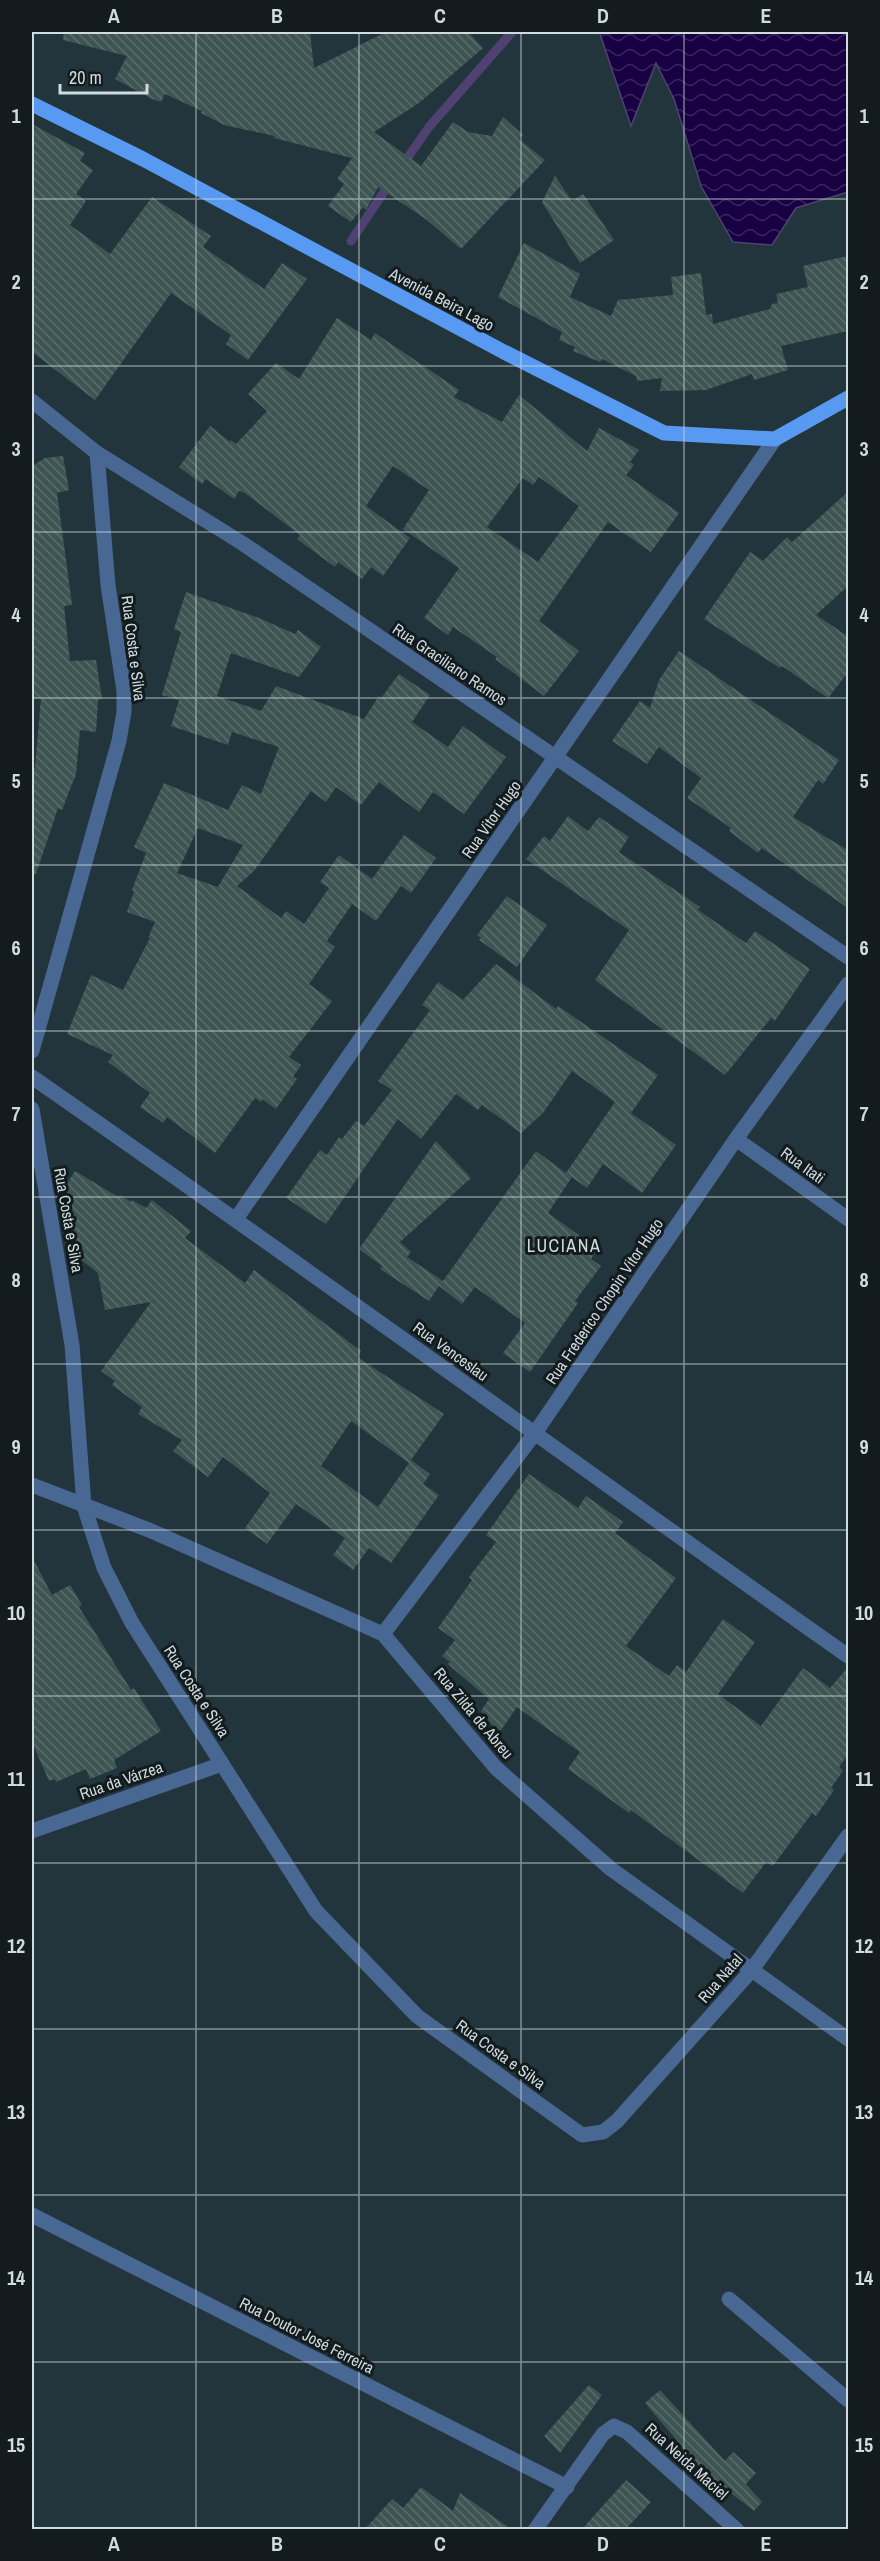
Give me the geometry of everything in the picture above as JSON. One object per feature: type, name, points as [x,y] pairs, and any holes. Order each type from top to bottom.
[{"type":"main road","name":"Avenida Beira Lago","points":[[32,104],[143,159],[494,347],[664,433],[775,439]]},
{"type":"main road","points":[[775,439],[849,398]]},
{"type":"street","name":"Rua Graciliano Ramos","points":[[32,401],[97,453],[243,543],[849,957]]},
{"type":"street","name":"Rua Vitor Hugo","points":[[236,1219],[775,439]]},
{"type":"street","name":"Rua Costa e Silva","points":[[32,1051],[119,741],[124,712],[124,691],[108,585],[97,453]]},
{"type":"street","name":"Rua Frederico Chopin Vitor Hugo","points":[[383,1634],[535,1433],[736,1139],[849,984]]},
{"type":"street","name":"Rua Venceslau","points":[[32,1077],[236,1219],[589,1474],[849,1656]]},
{"type":"street","name":"Rua Costa e Silva","points":[[32,1109],[72,1345],[84,1506],[104,1568],[132,1623],[316,1911],[417,2016],[582,2134],[603,2132]]},
{"type":"street","name":"Rua Itati","points":[[736,1139],[849,1220]]},
{"type":"street","name":"Rua Zilda de Abreu","points":[[32,1485],[149,1530],[383,1634],[496,1768],[611,1869],[849,2039]]},
{"type":"street","name":"Rua da Várzea","points":[[32,1831],[222,1764]]},
{"type":"street","name":"Rua Natal","points":[[603,2132],[617,2121],[751,1971],[849,1836]]},
{"type":"street","name":"Rua Doutor José Ferreira","points":[[32,2215],[567,2487]]},
{"type":"street","points":[[729,2299],[849,2400]]},
{"type":"street","name":"Rua Neida Maciel","points":[[567,2487],[603,2434],[614,2426],[627,2432],[737,2529]]},
{"type":"street","points":[[535,2529],[567,2487]]},
{"type":"water","points":[[603,32],[848,32],[848,192],[796,208],[772,245],[733,242],[701,186],[674,99],[656,63],[631,126],[600,34]]},
{"type":"building","points":[[64,32],[310,32],[314,68],[386,32],[468,32],[483,48],[419,103],[374,132],[421,166],[453,122],[468,132],[492,136],[503,117],[523,135],[519,139],[545,160],[461,249],[427,220],[378,187],[366,210],[363,207],[351,222],[328,206],[344,184],[337,179],[352,158],[274,138],[275,136],[224,125],[201,113],[202,111],[165,94],[161,102],[152,99],[115,79],[127,56],[63,40]]},
{"type":"building","points":[[32,124],[85,153],[80,161],[93,170],[76,194],[86,201],[70,225],[110,254],[152,197],[211,236],[203,247],[264,289],[282,263],[307,279],[248,360],[226,344],[231,335],[171,293],[95,400],[32,352]]},
{"type":"building","points":[[555,176],[572,201],[583,194],[614,240],[580,263],[542,202]]},
{"type":"building","points":[[524,243],[580,274],[570,297],[611,316],[618,300],[673,295],[671,277],[701,273],[706,315],[712,314],[713,324],[770,309],[772,304],[778,303],[776,294],[808,287],[803,266],[848,256],[848,331],[781,346],[788,370],[754,380],[752,374],[706,390],[660,391],[662,378],[637,381],[636,376],[602,359],[600,362],[573,351],[575,347],[559,340],[562,332],[498,297]]},
{"type":"building","points":[[337,318],[371,340],[375,333],[459,390],[454,397],[502,422],[519,395],[587,451],[599,428],[639,450],[630,462],[634,465],[626,475],[679,513],[651,552],[608,522],[539,621],[579,651],[544,696],[495,659],[497,657],[453,627],[448,635],[424,618],[459,568],[403,529],[429,490],[393,466],[366,506],[410,538],[383,576],[371,567],[362,579],[338,562],[335,567],[297,539],[300,535],[245,493],[239,491],[234,499],[206,479],[202,484],[179,467],[210,426],[236,444],[267,411],[248,394],[276,363],[299,379]],"holes":[[[539,477],[579,506],[538,562],[487,527],[523,478],[533,485]]]},
{"type":"building","points":[[63,456],[69,490],[57,493],[72,605],[64,606],[70,661],[96,660],[102,699],[98,700],[96,732],[80,730],[76,774],[62,810],[58,808],[36,874],[32,873],[32,767],[35,768],[41,698],[34,699],[32,686],[32,466],[45,458]]},
{"type":"building","points":[[849,491],[849,585],[816,615],[849,637],[849,671],[828,698],[782,666],[780,668],[704,619],[750,552],[763,561],[787,537],[792,542]]},
{"type":"building","points":[[186,592],[259,618],[295,634],[298,630],[321,647],[299,677],[231,653],[217,696],[261,711],[276,686],[364,719],[379,696],[381,698],[399,674],[430,695],[412,722],[448,747],[463,726],[506,757],[464,814],[433,792],[419,812],[379,782],[361,805],[336,787],[326,802],[311,791],[254,871],[237,886],[281,918],[286,911],[304,924],[329,888],[320,882],[339,855],[372,879],[404,835],[436,858],[411,893],[401,886],[376,921],[352,904],[327,941],[335,947],[309,984],[332,1001],[289,1057],[301,1065],[293,1077],[297,1079],[276,1109],[262,1099],[261,1102],[255,1098],[215,1153],[167,1117],[163,1123],[140,1107],[150,1093],[108,1062],[113,1055],[67,1034],[91,975],[123,990],[150,938],[148,938],[155,922],[127,912],[134,892],[132,890],[146,853],[134,847],[164,783],[228,810],[242,785],[261,794],[279,747],[232,732],[228,745],[171,726],[179,700],[162,695],[181,632],[174,629]],"holes":[[[198,828],[243,845],[218,887],[177,873]]]},
{"type":"building","points":[[679,651],[839,760],[823,784],[818,780],[793,817],[849,851],[849,909],[762,848],[758,853],[729,831],[731,828],[687,798],[701,778],[659,747],[647,764],[612,741],[640,701],[650,708],[659,680]]},
{"type":"building","points":[[568,816],[588,831],[599,817],[629,837],[619,852],[700,907],[698,910],[746,943],[755,931],[810,969],[775,1021],[771,1018],[725,1075],[595,980],[629,930],[526,859],[544,836],[550,841]]},
{"type":"building","points":[[507,896],[547,925],[517,967],[479,940],[481,938],[477,935]]},
{"type":"building","points":[[496,964],[556,1009],[558,1006],[658,1075],[631,1113],[676,1145],[642,1193],[603,1164],[587,1188],[572,1177],[548,1213],[598,1249],[591,1259],[601,1266],[575,1301],[578,1303],[530,1372],[503,1353],[525,1323],[475,1287],[462,1304],[439,1286],[429,1301],[380,1269],[382,1266],[359,1249],[436,1141],[471,1178],[400,1242],[411,1252],[407,1257],[443,1281],[536,1151],[566,1173],[615,1102],[572,1071],[543,1113],[521,1133],[482,1105],[478,1110],[456,1094],[421,1139],[398,1119],[326,1224],[286,1198],[320,1150],[327,1155],[339,1137],[342,1139],[356,1121],[364,1126],[392,1090],[378,1081],[430,1010],[422,1005],[438,982],[463,1000]]},
{"type":"building","points":[[75,1171],[118,1197],[120,1195],[146,1208],[152,1200],[191,1231],[185,1238],[245,1283],[254,1270],[361,1351],[357,1357],[444,1414],[411,1460],[430,1474],[423,1484],[439,1495],[391,1563],[369,1548],[353,1570],[333,1555],[345,1538],[296,1504],[267,1544],[245,1528],[270,1493],[223,1457],[208,1477],[173,1451],[182,1440],[138,1414],[142,1407],[112,1385],[115,1381],[101,1371],[151,1302],[105,1310],[98,1273],[79,1258],[66,1185]],"holes":[[[351,1421],[409,1463],[378,1507],[321,1466]]]},
{"type":"building","points":[[529,1474],[578,1508],[586,1496],[612,1514],[623,1522],[615,1533],[676,1578],[626,1646],[669,1676],[677,1665],[686,1672],[723,1619],[755,1642],[718,1694],[761,1726],[803,1668],[830,1688],[849,1666],[849,1753],[839,1767],[843,1771],[831,1788],[834,1790],[816,1816],[812,1813],[773,1866],[766,1862],[743,1893],[631,1810],[629,1813],[568,1769],[580,1752],[517,1707],[499,1733],[481,1711],[489,1699],[448,1664],[450,1662],[442,1656],[455,1640],[438,1628],[472,1580],[469,1577],[496,1542],[486,1535]]},
{"type":"building","points":[[32,1557],[52,1595],[70,1585],[82,1605],[79,1607],[131,1690],[134,1688],[161,1731],[114,1760],[117,1768],[90,1779],[86,1769],[56,1782],[55,1779],[49,1781],[32,1742]]},
{"type":"building","points":[[589,2385],[602,2395],[560,2453],[544,2436]]},
{"type":"building","points":[[660,2390],[725,2461],[733,2452],[756,2473],[746,2484],[762,2502],[754,2511],[704,2472],[645,2403]]},
{"type":"building","points":[[626,2480],[651,2502],[626,2529],[582,2529]]},
{"type":"building","points":[[421,2487],[453,2511],[460,2493],[511,2529],[365,2529],[392,2499],[403,2508]]},
{"type":"waterway","points":[[401,167],[429,127],[512,32]]},
{"type":"waterway","points":[[351,241],[390,183]]},
{"type":"district","name":"LUCIANA","points":[[564,1246]]}]
